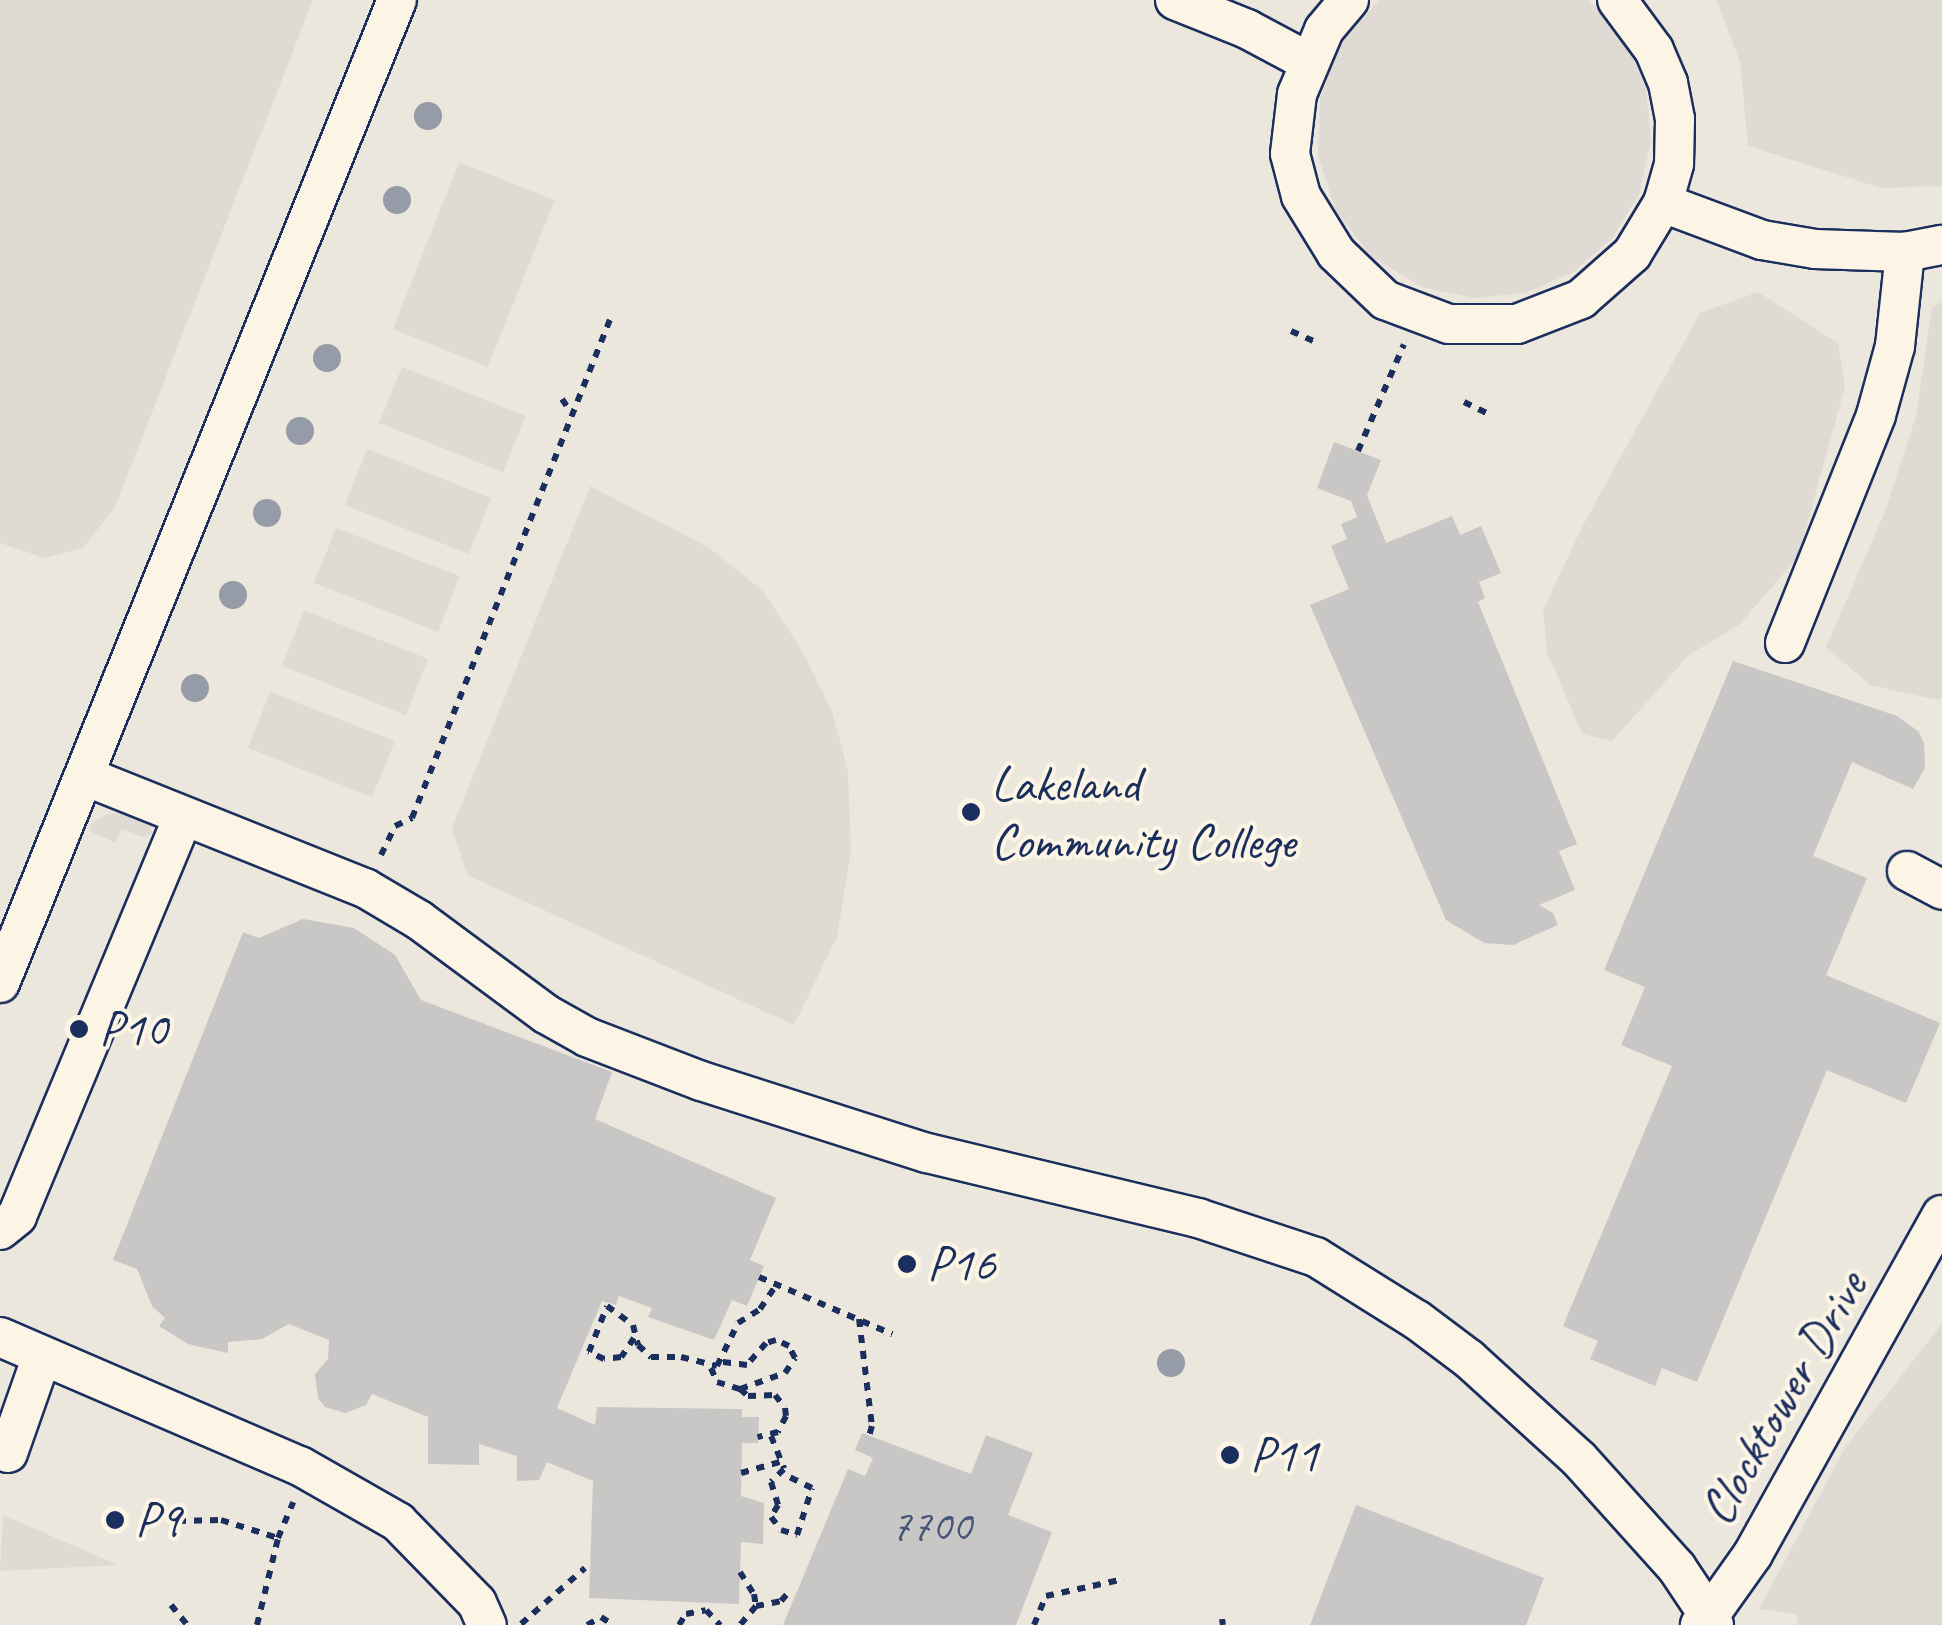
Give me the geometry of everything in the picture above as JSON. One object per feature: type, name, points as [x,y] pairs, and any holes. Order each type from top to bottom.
[{"type":"lane","points":[[0,984],[397,0]]},
{"type":"lane","points":[[1175,0],[1248,29],[1307,62]]},
{"type":"lane","points":[[1349,0],[1324,30],[1307,62],[1290,124],[1290,154],[1301,196],[1336,254],[1385,300],[1449,324],[1517,324],[1581,299],[1632,254],[1663,203],[1674,164],[1675,120],[1668,84],[1654,50],[1617,0]]},
{"type":"lane","points":[[1663,203],[1762,240],[1815,248],[1905,252],[1942,246]]},
{"type":"lane","points":[[1785,643],[1876,415],[1894,346],[1905,252]]},
{"type":"lane","points":[[86,777],[178,830],[365,888],[419,920],[546,1014],[587,1037],[685,1075],[927,1152],[1198,1218],[1316,1257],[1417,1320],[1530,1412],[1638,1522],[1708,1622]]},
{"type":"lane","points":[[0,1230],[16,1216],[178,830]]},
{"type":"lane","points":[[1907,871],[1942,890]]},
{"type":"lane","name":"Clocktower Drive","points":[[1708,1622],[1754,1554],[1942,1215]]},
{"type":"lane","points":[[0,1337],[300,1466],[398,1522],[477,1603],[487,1625]]},
{"type":"lane","points":[[8,1452],[42,1356]]},
{"type":"path","points":[[365,888],[394,826],[412,818],[611,317]]},
{"type":"path","points":[[1291,330],[1316,342]]},
{"type":"path","points":[[1358,451],[1408,334]]},
{"type":"path","points":[[562,398],[571,412]]},
{"type":"path","points":[[1464,402],[1489,414]]},
{"type":"path","points":[[759,1278],[892,1334]]},
{"type":"path","points":[[711,1368],[721,1362],[738,1324],[760,1308],[777,1284]]},
{"type":"path","points":[[634,1338],[621,1357],[604,1359],[590,1352],[607,1306],[633,1325],[634,1338],[651,1358],[681,1357],[711,1368],[717,1382],[740,1389],[748,1396],[767,1392],[781,1400],[786,1416],[771,1436],[758,1437]]},
{"type":"path","points":[[859,1319],[872,1426],[868,1436]]},
{"type":"path","points":[[721,1362],[747,1366],[766,1343],[776,1340],[794,1351],[792,1366],[786,1373],[740,1389]]},
{"type":"path","points":[[771,1436],[783,1460],[783,1474]]},
{"type":"path","points":[[741,1473],[783,1460]]},
{"type":"path","points":[[783,1474],[812,1488],[796,1536],[781,1530],[771,1517],[778,1504],[771,1482],[783,1474]]},
{"type":"path","points":[[258,1625],[278,1538],[298,1488]]},
{"type":"path","points":[[178,1521],[221,1520],[278,1538]]},
{"type":"path","points":[[520,1625],[586,1568]]},
{"type":"path","points":[[740,1572],[754,1594],[756,1606]]},
{"type":"path","points":[[1034,1625],[1046,1596],[1124,1579]]},
{"type":"path","points":[[740,1625],[756,1606],[781,1602],[787,1594]]},
{"type":"path","points":[[171,1605],[187,1625]]},
{"type":"path","points":[[679,1625],[686,1614],[706,1610],[720,1625]]},
{"type":"path","points":[[587,1625],[602,1617],[613,1625]]},
{"type":"shaded area","name":"Lakeland Community College","points":[[0,0],[1942,0],[1942,1625],[0,1625]]},
{"type":"shaded area","points":[[0,0],[313,0],[115,507],[83,548],[45,558],[0,543]]},
{"type":"shaded area","points":[[1379,0],[1589,0],[1625,40],[1646,88],[1651,140],[1640,192],[1613,237],[1574,272],[1525,293],[1473,298],[1422,287],[1372,257],[1336,211],[1318,156],[1320,98],[1341,44]]},
{"type":"shaded area","points":[[1716,0],[1942,0],[1942,186],[1881,188],[1748,146],[1740,62]]},
{"type":"shaded area","points":[[459,162],[555,200],[488,367],[393,329]]},
{"type":"shaded area","points":[[1758,292],[1838,343],[1845,387],[1798,557],[1740,624],[1689,655],[1612,741],[1582,734],[1547,652],[1543,610],[1582,527],[1700,313]]},
{"type":"shaded area","points":[[1942,302],[1942,697],[1937,700],[1870,685],[1826,647],[1884,514],[1916,416],[1932,307]]},
{"type":"shaded area","points":[[402,367],[526,416],[503,472],[379,423]]},
{"type":"shaded area","points":[[367,449],[491,498],[469,554],[345,505]]},
{"type":"shaded area","points":[[590,486],[708,547],[763,591],[803,652],[832,711],[848,771],[851,851],[837,937],[794,1025],[467,875],[452,828]]},
{"type":"shaded area","points":[[336,528],[460,576],[438,632],[314,583]]},
{"type":"shaded area","points":[[304,610],[428,659],[406,715],[282,666]]},
{"type":"shaded area","points":[[270,692],[395,741],[372,797],[248,748]]},
{"type":"shaded area","points":[[124,811],[151,821],[152,834],[142,837],[121,829],[116,843],[89,831],[91,824],[104,815]]},
{"type":"shaded area","points":[[1942,1324],[1942,1625],[1798,1625],[1796,1614],[1759,1609],[1846,1446]]},
{"type":"shaded area","points":[[3,1515],[118,1565],[0,1571]]},
{"type":"building","points":[[1334,442],[1381,460],[1367,495],[1386,543],[1452,516],[1460,535],[1481,526],[1501,573],[1479,582],[1485,598],[1478,602],[1577,844],[1559,851],[1575,890],[1539,905],[1553,913],[1558,925],[1513,945],[1484,943],[1446,920],[1310,605],[1349,589],[1331,546],[1347,539],[1341,524],[1357,517],[1351,501],[1317,488]]},
{"type":"building","points":[[1733,661],[1897,716],[1918,731],[1924,743],[1925,768],[1913,789],[1852,762],[1813,856],[1867,878],[1826,975],[1940,1023],[1906,1103],[1827,1070],[1697,1382],[1662,1368],[1655,1386],[1590,1359],[1598,1341],[1563,1326],[1672,1066],[1621,1045],[1645,987],[1604,970]]},
{"type":"building","points":[[303,919],[354,928],[395,955],[421,1000],[612,1072],[595,1119],[776,1198],[750,1260],[764,1266],[747,1306],[732,1300],[714,1340],[648,1317],[652,1308],[619,1296],[616,1305],[602,1301],[557,1408],[595,1425],[597,1407],[742,1409],[742,1417],[759,1417],[758,1443],[742,1443],[741,1496],[764,1503],[763,1544],[741,1542],[739,1604],[589,1598],[593,1481],[547,1462],[539,1480],[517,1481],[517,1456],[479,1444],[479,1465],[428,1464],[428,1417],[372,1394],[366,1405],[345,1413],[325,1407],[318,1398],[315,1374],[328,1359],[329,1340],[289,1324],[262,1339],[228,1342],[228,1353],[188,1344],[159,1326],[165,1318],[152,1306],[137,1269],[113,1260],[243,932],[259,938]]},
{"type":"building","points":[[862,1433],[971,1474],[986,1435],[1033,1453],[1008,1515],[1052,1532],[1016,1625],[783,1625],[848,1469],[865,1476],[873,1458],[855,1450]]},
{"type":"building","points":[[1356,1505],[1544,1578],[1526,1625],[1310,1625]]},
{"type":"place","name":"Lakeland Community College","points":[[971,812]]},
{"type":"place","name":"P10","points":[[79,1029]]},
{"type":"place","name":"P16","points":[[907,1264]]},
{"type":"place","name":"P11","points":[[1230,1455]]},
{"type":"place","name":"P9","points":[[115,1520]]}]
